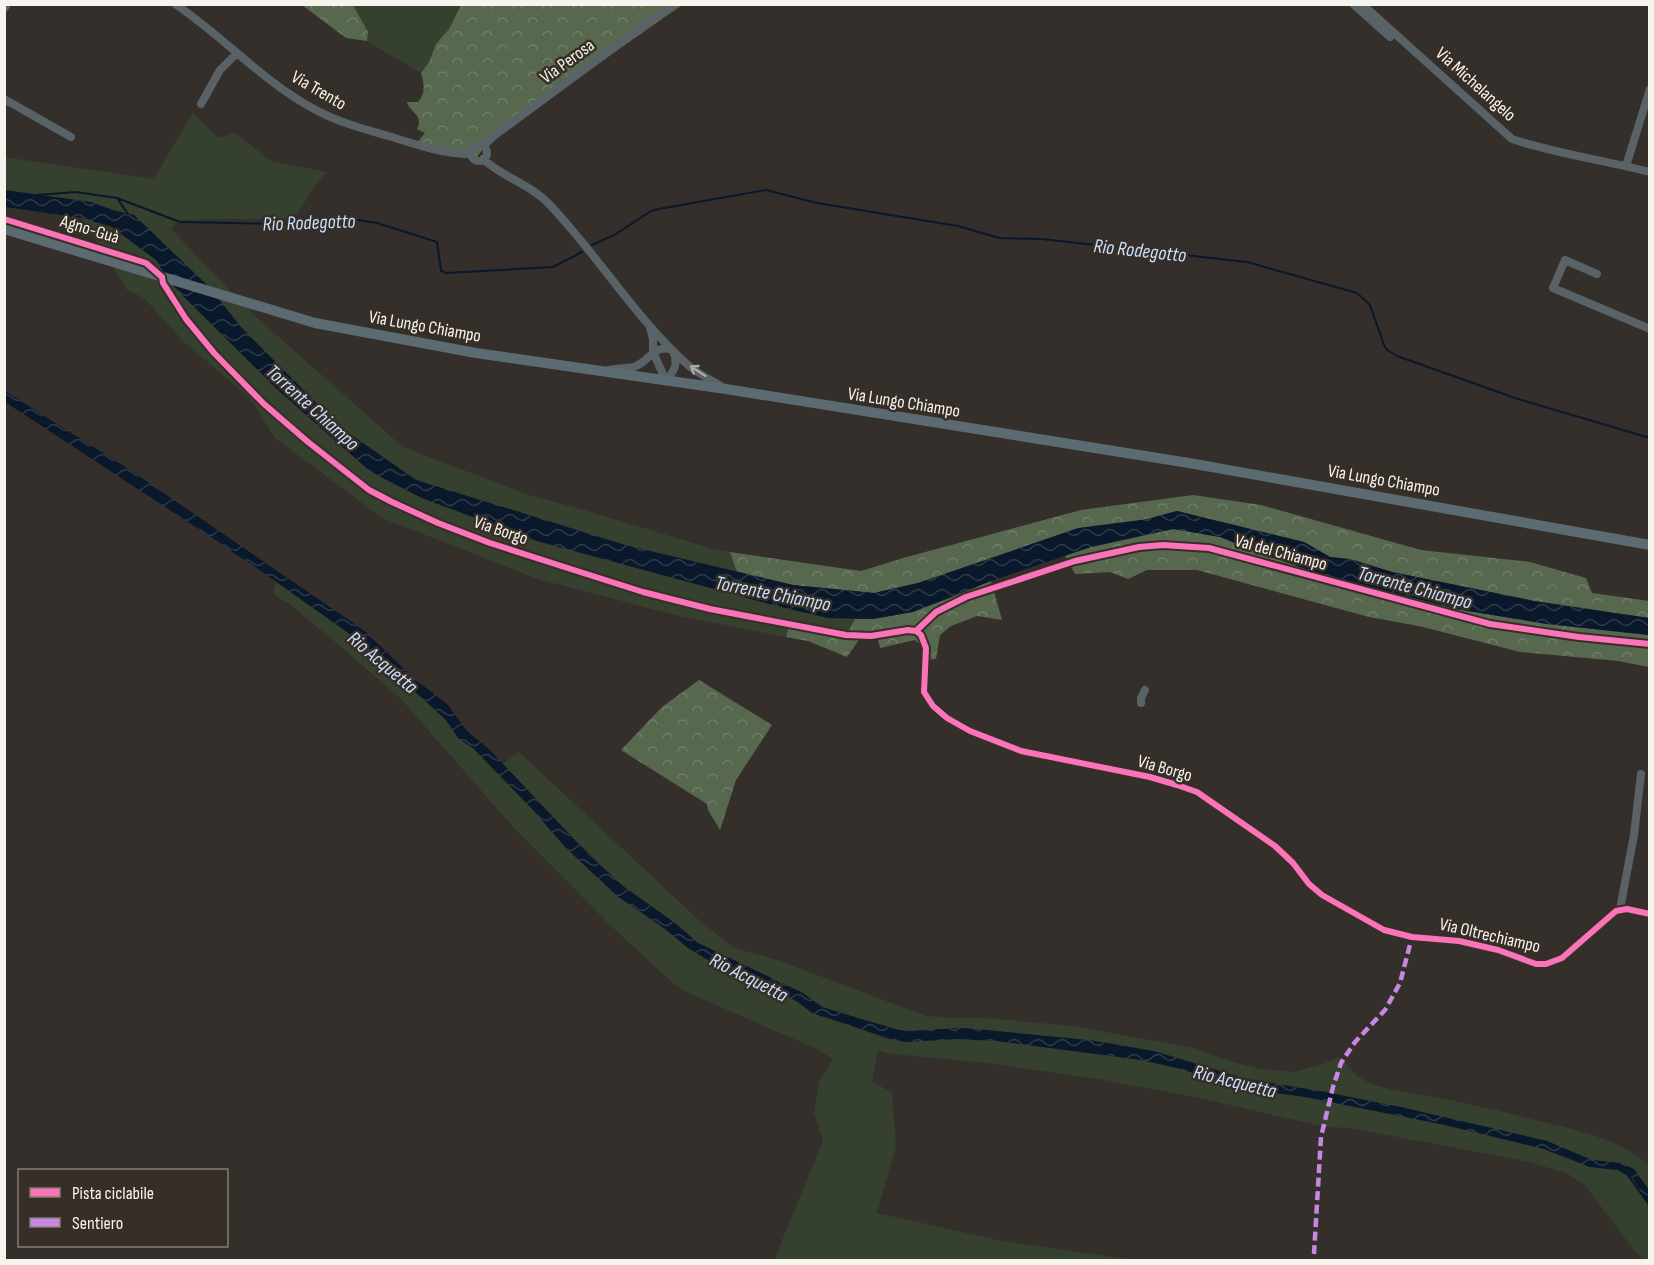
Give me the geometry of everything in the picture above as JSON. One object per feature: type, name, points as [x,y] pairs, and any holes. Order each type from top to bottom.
[{"type":"main road","points":[[4,229],[162,277]]},
{"type":"main road","name":"Via Lungo Chiampo","points":[[162,277],[315,323],[476,353],[726,389],[1199,465],[1650,545]]},
{"type":"street","points":[[4,9],[7,4]]},
{"type":"street","name":"Via Trento","points":[[175,4],[211,29],[237,53],[282,88],[326,116],[415,144],[457,154],[471,154]]},
{"type":"street","name":"Via Perosa","points":[[483,146],[673,4]]},
{"type":"street","points":[[1353,4],[1392,34]]},
{"type":"street","points":[[1362,4],[1392,34]]},
{"type":"street","name":"Via Michelangelo","points":[[1392,34],[1512,139],[1542,149],[1650,172]]},
{"type":"street","points":[[201,104],[220,70],[237,53]]},
{"type":"street","points":[[1626,166],[1650,89]]},
{"type":"street","points":[[4,99],[71,137]]},
{"type":"street","points":[[483,146],[487,153],[483,159],[476,160],[471,154],[473,147],[483,146]]},
{"type":"street","points":[[483,159],[489,165],[524,184],[546,201],[649,325],[692,368],[726,389]]},
{"type":"street","points":[[1597,274],[1565,260],[1553,288],[1650,328]]},
{"type":"street","name":"Via Borgo","points":[[162,277],[163,283],[186,319],[243,384],[308,442],[358,482],[392,502],[490,543],[643,592],[710,609],[826,633],[871,636],[908,630],[916,631],[921,635],[926,648],[923,688],[933,706],[947,717],[970,731],[1002,745],[1051,758],[1150,777],[1197,792],[1275,846],[1322,895],[1384,930],[1412,937]]},
{"type":"street","points":[[649,325],[653,339],[653,352],[666,381]]},
{"type":"street","points":[[604,372],[640,364],[653,352],[666,347],[673,350],[676,358],[676,366],[666,381]]},
{"type":"street","points":[[1142,703],[1141,698],[1145,690]]},
{"type":"street","points":[[1641,774],[1634,835],[1620,909],[1650,914]]},
{"type":"street","name":"Via Oltrechiampo","points":[[1412,937],[1459,941],[1498,950],[1536,964],[1546,964],[1562,958],[1616,910],[1620,909]]},
{"type":"green space","points":[[302,5],[353,5],[368,32],[367,41],[346,38]]},
{"type":"green space","points":[[353,5],[461,5],[449,29],[436,44],[429,62],[421,73],[367,41],[368,32]]},
{"type":"green space","points":[[461,5],[682,5],[489,140],[475,160],[416,144],[425,133],[417,129],[418,117],[407,102],[418,102],[421,99],[424,88],[421,73],[429,62],[436,44],[449,29]]},
{"type":"green space","points":[[193,112],[218,138],[235,133],[271,161],[327,172],[316,184],[295,218],[179,220],[171,229],[253,314],[403,447],[529,495],[730,552],[737,572],[625,545],[416,480],[340,427],[241,327],[208,286],[112,209],[91,202],[5,190],[4,157],[154,179]]},
{"type":"green space","points":[[82,218],[112,227],[156,260],[170,282],[183,296],[279,391],[371,472],[422,498],[537,541],[777,606],[828,618],[855,619],[849,632],[790,622],[786,637],[675,615],[538,579],[382,518],[275,438],[250,398],[184,342],[144,298],[127,290]]},
{"type":"green space","points":[[1193,495],[1261,505],[1421,550],[1530,562],[1586,578],[1592,593],[1649,601],[1649,618],[1534,601],[1392,572],[1350,559],[1330,557],[1304,542],[1177,511],[993,558],[918,583],[874,593],[793,585],[737,572],[730,552],[861,571],[1081,510]]},
{"type":"green space","points":[[1173,529],[1220,537],[1321,574],[1456,609],[1547,624],[1649,635],[1649,667],[1618,661],[1520,652],[1419,626],[1369,617],[1197,570],[1147,570],[1128,579],[1110,572],[1075,574],[1065,555]]},
{"type":"green space","points":[[991,581],[1002,620],[977,616],[951,626],[940,635],[936,659],[925,660],[926,650],[915,640],[880,648],[877,636],[861,637],[847,657],[808,641],[786,637],[790,622],[848,632],[855,619],[908,612]]},
{"type":"green space","points":[[276,582],[361,642],[446,720],[458,738],[473,748],[617,896],[706,959],[774,988],[819,1016],[833,1018],[883,1038],[905,1042],[957,1039],[997,1041],[1141,1060],[1177,1068],[1246,1089],[1305,1097],[1399,1115],[1511,1140],[1544,1149],[1590,1167],[1618,1170],[1630,1175],[1649,1205],[1649,1260],[1644,1260],[1636,1253],[1584,1184],[1568,1174],[1530,1162],[1351,1128],[1326,1127],[1195,1097],[1104,1080],[987,1063],[892,1054],[878,1050],[872,1081],[892,1093],[896,1147],[877,1213],[1002,1241],[1136,1260],[774,1260],[823,1141],[814,1113],[819,1081],[833,1059],[817,1049],[684,991],[674,984],[610,925],[514,828],[402,700],[288,603],[273,594]]},
{"type":"green space","points":[[699,680],[772,725],[736,780],[720,830],[707,804],[621,750],[662,707]]},
{"type":"green space","points":[[519,752],[702,923],[735,948],[780,961],[926,1016],[988,1018],[1072,1026],[1190,1047],[1261,1069],[1293,1072],[1339,1058],[1345,1061],[1357,1076],[1376,1085],[1503,1112],[1612,1142],[1638,1156],[1649,1165],[1649,1190],[1634,1169],[1620,1163],[1592,1160],[1547,1141],[1320,1091],[1258,1082],[1172,1056],[1111,1043],[976,1029],[899,1030],[822,1007],[803,993],[698,943],[675,923],[623,886],[570,835],[503,764]]},
{"type":"water","points":[[4,190],[91,202],[134,215],[208,286],[241,327],[340,427],[416,480],[625,545],[793,585],[874,593],[918,583],[1078,528],[1148,519],[1177,511],[1304,542],[1330,557],[1350,559],[1392,572],[1534,601],[1649,618],[1649,635],[1547,624],[1456,609],[1321,574],[1220,537],[1173,529],[1091,547],[991,581],[913,612],[873,619],[828,618],[777,606],[537,541],[422,498],[371,472],[279,391],[183,296],[170,282],[156,260],[112,227],[82,218],[5,207]]},
{"type":"water","points":[[5,391],[130,470],[367,633],[412,677],[447,704],[467,731],[489,749],[590,856],[623,886],[675,923],[698,943],[803,993],[822,1007],[899,1030],[976,1029],[1089,1040],[1154,1051],[1241,1078],[1401,1107],[1547,1141],[1592,1160],[1620,1163],[1634,1169],[1649,1190],[1649,1205],[1633,1179],[1618,1170],[1590,1167],[1544,1149],[1445,1125],[1305,1097],[1246,1089],[1177,1068],[1141,1060],[997,1041],[957,1039],[905,1042],[812,1013],[774,988],[706,959],[617,896],[566,848],[473,748],[458,738],[446,720],[361,642],[240,556],[5,402]]},
{"type":"waterway","name":"Rio Rodegotto","points":[[592,245],[616,234],[651,211],[766,190],[817,203],[958,226],[999,238],[1042,239],[1247,262],[1357,293],[1370,305],[1387,350],[1397,356],[1518,399],[1650,438]]},
{"type":"waterway","name":"Rio Rodegotto","points":[[37,195],[76,192],[117,198],[180,222],[275,224],[323,218],[346,218],[377,223],[437,242],[441,271],[446,273],[553,267],[582,252]]},
{"type":"waterway","name":"Torrente Chiampo","points":[[117,198],[128,214]]},
{"type":"waterway","name":"Rio Acquetta","points":[[232,551],[245,559]]},
{"type":"waterway","name":"Rio Acquetta","points":[[1627,1174],[1650,1206]]},
{"type":"marked path","points":[[1314,1254],[1321,1137],[1333,1087],[1341,1063],[1355,1042],[1385,1010],[1400,983],[1412,937]]},
{"type":"cycle path","name":"Agno-Guà","points":[[4,219],[146,263],[162,277],[163,283],[186,319],[214,353],[264,404],[369,490],[392,502],[490,543],[643,592],[710,609],[846,635],[871,636],[908,630],[916,631],[921,635],[926,648],[924,692],[933,706],[947,718],[970,731],[1021,751],[1150,777],[1197,792],[1275,846],[1322,895],[1384,930],[1412,937],[1459,941],[1498,950],[1536,964],[1546,964],[1562,958],[1616,911],[1627,909],[1650,914]]},
{"type":"cycle path","name":"Val del Chiampo","points":[[916,631],[936,612],[966,597],[1075,561],[1139,547],[1163,545],[1209,548],[1490,624],[1579,637],[1650,644]]}]
